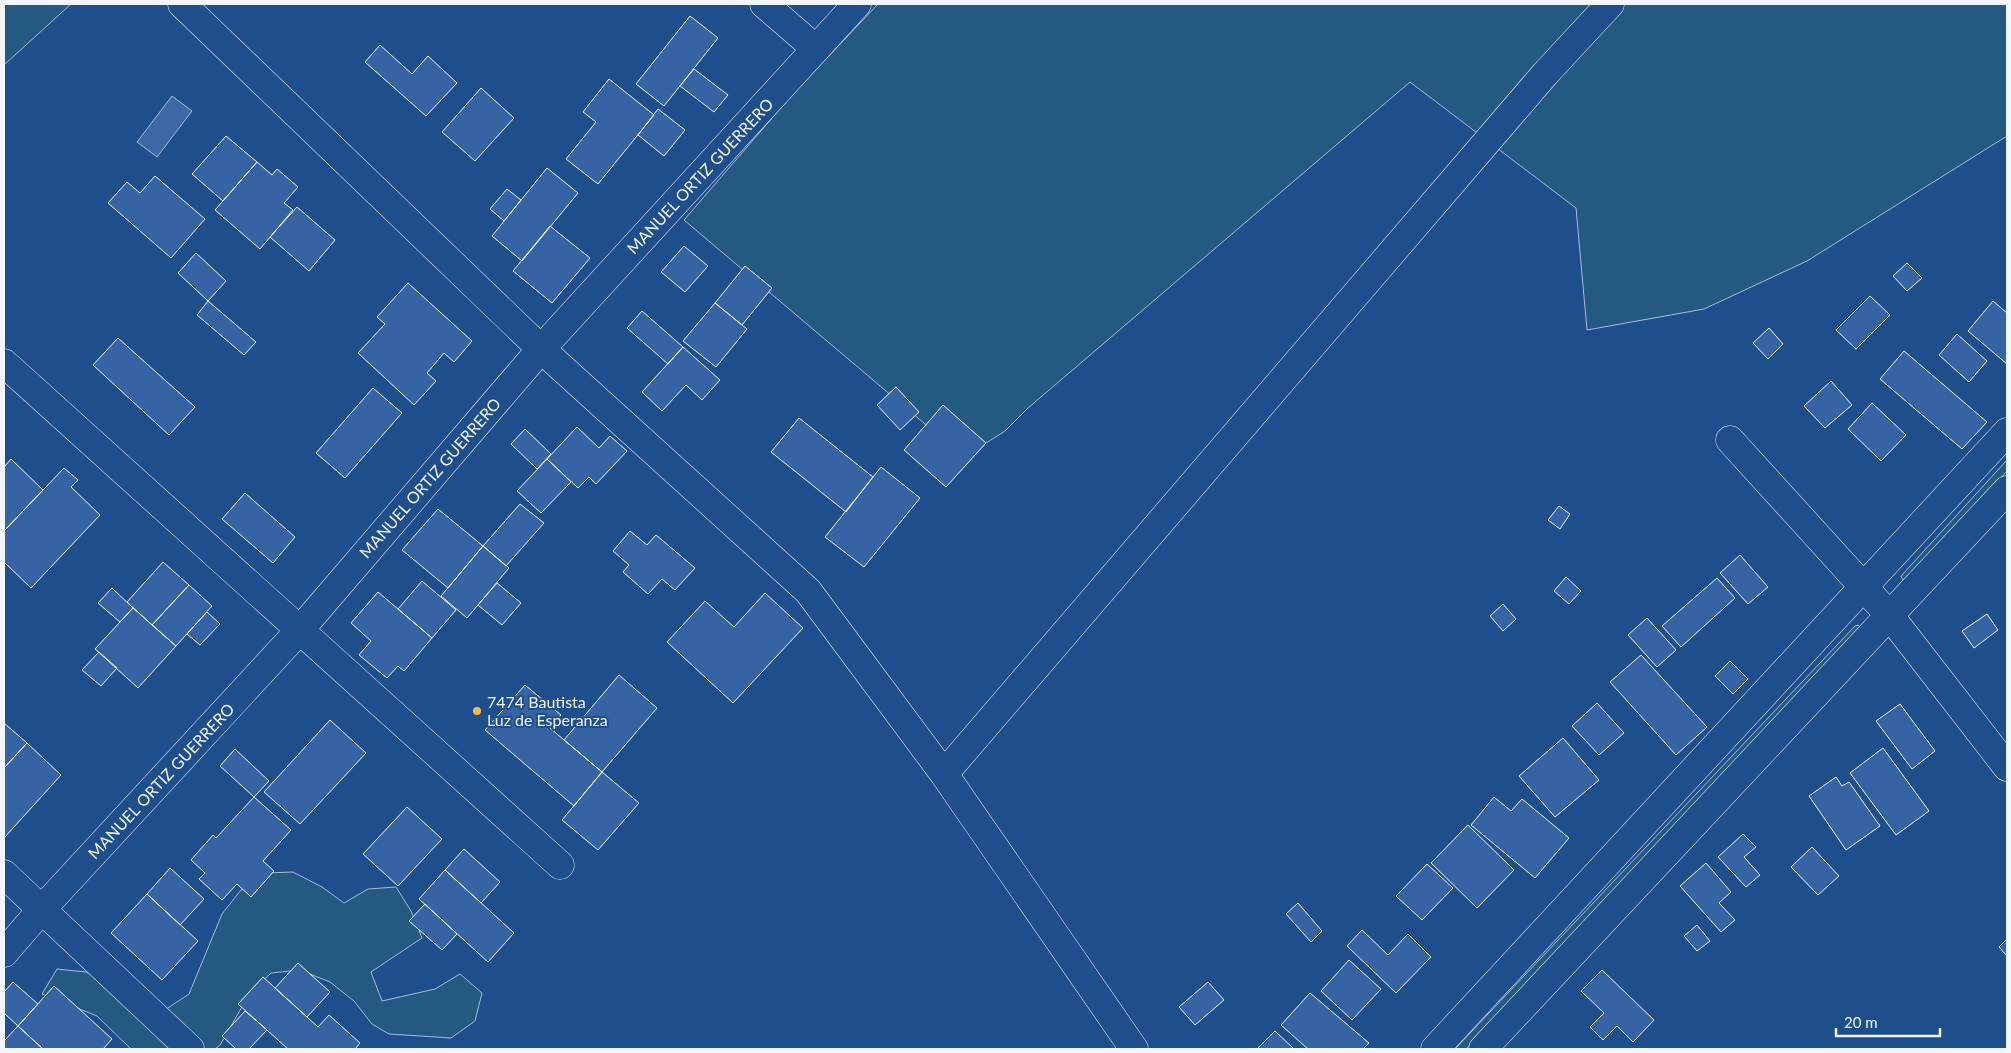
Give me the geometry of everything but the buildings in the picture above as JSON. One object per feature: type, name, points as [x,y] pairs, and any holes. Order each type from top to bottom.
[{"type":"street","points":[[182,4],[541,349],[808,591],[944,774],[1134,1049]]},
{"type":"street","points":[[764,4],[816,49]]},
{"type":"street","name":"MANUEL ORTIZ GUERRERO","points":[[4,953],[42,909],[299,631],[541,349],[856,4]]},
{"type":"street","points":[[944,774],[1538,82],[1610,4]]},
{"type":"street","points":[[4,363],[560,865]]},
{"type":"street","points":[[1435,1049],[2007,432]]},
{"type":"street","points":[[1730,440],[1890,616],[2007,767]]},
{"type":"street","points":[[1483,1049],[2007,490]]},
{"type":"street","points":[[4,874],[190,1049]]},
{"type":"shaded area","points":[[4,4],[71,4],[4,65]]},
{"type":"shaded area","points":[[878,4],[2007,4],[2007,136],[1807,261],[1704,309],[1587,330],[1576,208],[1410,82],[1028,408],[1005,431],[964,457],[684,220],[792,95]]},
{"type":"shaded area","points":[[172,96],[192,111],[157,157],[137,142]]},
{"type":"shaded area","points":[[2007,460],[2007,471],[1908,581],[1904,581],[1901,577],[1902,575]]},
{"type":"shaded area","points":[[1858,625],[1861,631],[1466,1049],[1455,1049],[1855,626]]},
{"type":"shaded area","points":[[293,872],[322,887],[344,903],[368,889],[396,887],[411,911],[422,938],[371,972],[382,1001],[435,989],[460,974],[482,993],[475,1021],[451,1038],[389,1034],[372,1024],[354,1001],[330,982],[300,970],[271,973],[250,993],[220,1045],[215,1049],[131,1049],[97,1016],[42,994],[57,969],[86,972],[165,1010],[189,994],[222,914],[241,890],[265,873]]},
{"type":"place","name":"7474 Bautista Luz de Esperanza","points":[[477,711]]}]
